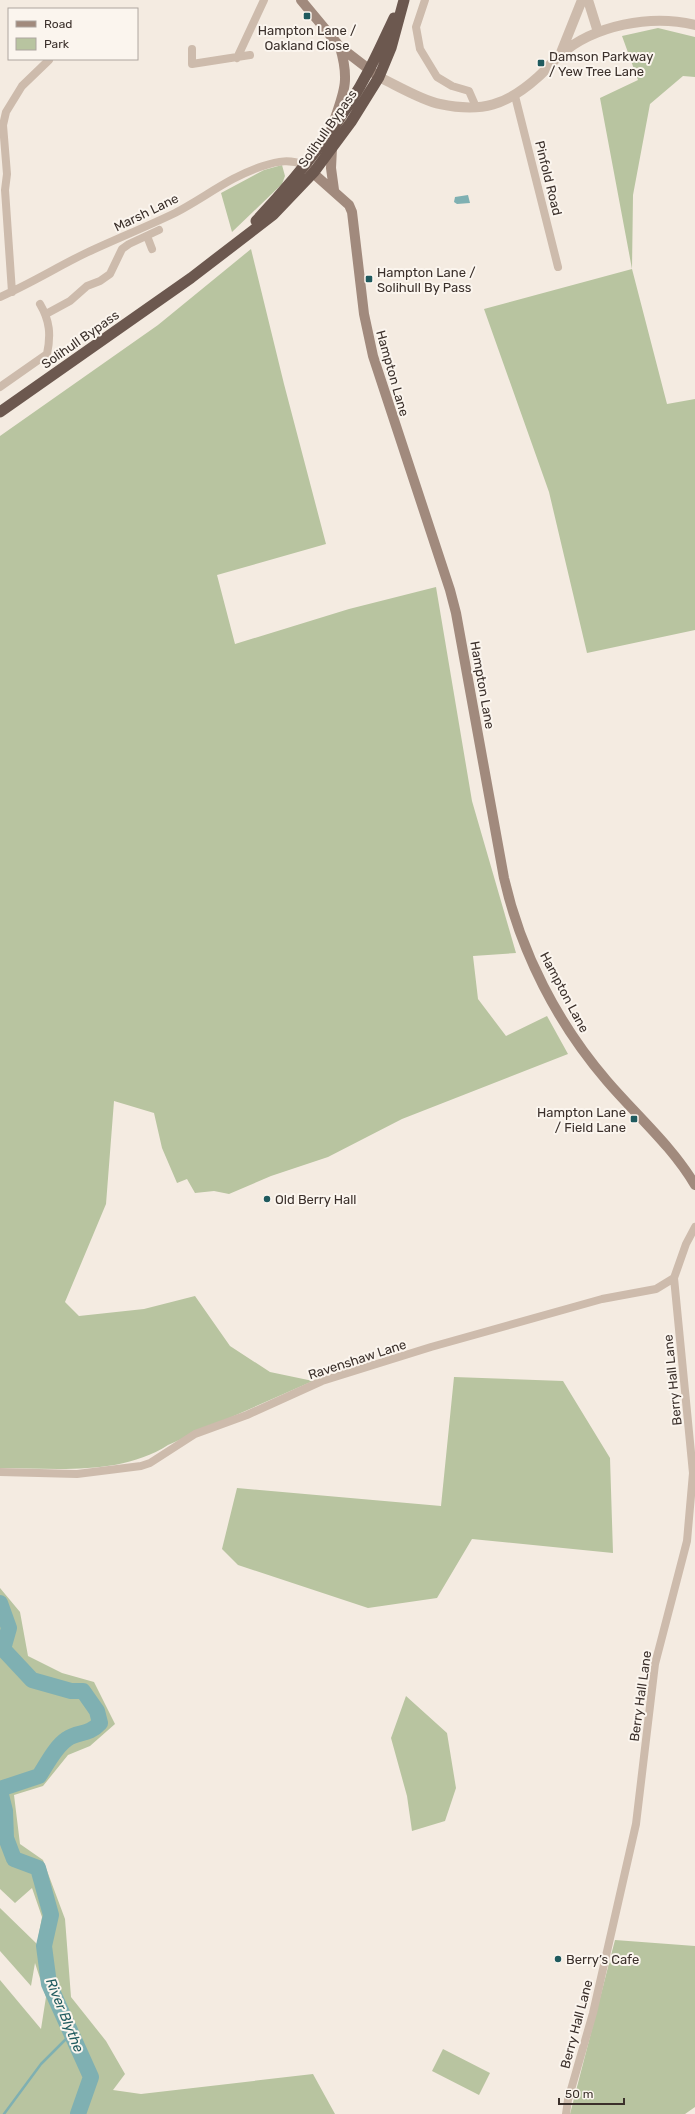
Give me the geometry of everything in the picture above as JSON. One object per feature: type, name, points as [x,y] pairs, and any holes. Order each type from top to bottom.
[{"type":"highway","name":"Solihull Bypass","points":[[232,246],[304,165],[332,127],[369,70],[403,0]]},
{"type":"highway","name":"Solihull Bypass","points":[[0,412],[191,278],[273,214],[314,172],[332,148],[379,77],[391,48],[403,0]]},
{"type":"main road","points":[[305,1],[340,47],[379,77]]},
{"type":"main road","points":[[332,127],[346,82],[345,65],[340,47]]},
{"type":"main road","points":[[332,148],[331,168],[334,190]]},
{"type":"main road","name":"Hampton Lane","points":[[304,165],[334,190],[349,205],[352,212],[364,314],[372,356],[450,590],[459,625],[510,908],[544,985],[565,1026],[608,1082],[667,1145],[684,1167],[695,1185]]},
{"type":"street","points":[[237,58],[264,0]]},
{"type":"street","points":[[425,0],[416,27],[420,49],[437,77],[452,86],[469,91],[476,107]]},
{"type":"street","points":[[560,55],[582,0]]},
{"type":"street","points":[[588,0],[598,32]]},
{"type":"street","points":[[379,77],[439,104],[476,107],[490,106],[515,96],[539,77],[560,55],[585,38],[598,32],[630,24],[654,22],[686,23],[695,25]]},
{"type":"street","points":[[192,49],[192,64],[250,55]]},
{"type":"street","points":[[12,292],[5,197],[5,180],[7,174],[3,125],[6,112],[22,86],[49,60]]},
{"type":"street","name":"Pinfold Road","points":[[515,96],[558,267]]},
{"type":"street","name":"Marsh Lane","points":[[0,297],[85,253],[176,212],[239,176],[263,166],[285,161],[293,160],[304,165]]},
{"type":"street","points":[[46,314],[70,301],[87,286],[110,274],[122,249],[128,244],[159,230]]},
{"type":"street","points":[[147,236],[152,250]]},
{"type":"street","points":[[0,387],[46,354],[50,333],[46,314],[40,304]]},
{"type":"street","points":[[674,1278],[686,1244],[695,1227]]},
{"type":"street","name":"Ravenshaw Lane","points":[[0,1472],[77,1474],[141,1466],[150,1463],[195,1434],[247,1415],[322,1381],[431,1347],[602,1299],[656,1289],[674,1278]]},
{"type":"street","name":"Berry Hall Lane","points":[[566,2114],[568,2100],[594,2005],[636,1824],[655,1664],[687,1542],[693,1473],[674,1278]]},
{"type":"green space","points":[[658,28],[695,37],[695,77],[683,76],[650,104],[633,195],[632,269],[600,98],[638,80],[622,36]]},
{"type":"green space","points":[[282,165],[285,176],[282,184],[232,232],[221,193],[264,170]]},
{"type":"green space","points":[[251,249],[284,384],[326,544],[217,575],[235,644],[349,609],[436,587],[472,801],[516,953],[473,956],[478,999],[506,1036],[547,1016],[568,1054],[402,1119],[328,1157],[271,1176],[229,1194],[214,1191],[195,1193],[187,1179],[177,1183],[162,1148],[154,1113],[114,1101],[106,1204],[65,1302],[79,1316],[144,1309],[195,1296],[230,1346],[270,1372],[313,1381],[168,1445],[149,1455],[129,1462],[87,1468],[0,1468],[0,436],[158,325]]},
{"type":"green space","points":[[632,269],[667,404],[695,399],[695,630],[587,653],[549,492],[484,309]]},
{"type":"green space","points":[[454,1377],[563,1381],[610,1458],[613,1553],[472,1539],[437,1598],[368,1608],[238,1565],[222,1549],[237,1488],[441,1506]]},
{"type":"green space","points":[[0,1588],[20,1612],[28,1656],[62,1673],[94,1682],[115,1724],[90,1746],[68,1755],[43,1786],[14,1795],[20,1844],[43,1860],[65,1919],[71,1997],[106,2041],[125,2074],[113,2090],[141,2094],[313,2074],[335,2114],[0,2114],[0,1980],[41,2029],[46,1997],[35,1963],[31,1986],[0,1951],[0,1908],[37,1944],[42,1917],[32,1888],[15,1903],[0,1889]]},
{"type":"green space","points":[[406,1696],[447,1733],[456,1788],[445,1821],[412,1831],[407,1796],[391,1738]]},
{"type":"green space","points":[[615,1940],[695,1946],[695,2107],[685,2114],[570,2114]]},
{"type":"green space","points":[[443,2049],[490,2073],[479,2095],[432,2071]]},
{"type":"water","points":[[468,195],[470,203],[457,204],[454,202],[455,197]]},
{"type":"waterway","name":"River Blythe","points":[[0,1603],[9,1628],[3,1649],[32,1680],[71,1691],[83,1691],[97,1711],[100,1723],[91,1730],[75,1735],[63,1742],[55,1751],[39,1776],[0,1789]]},
{"type":"waterway","name":"River Blythe","points":[[0,1791],[5,1811],[6,1838],[14,1859],[38,1868],[51,1915],[44,1946],[49,1984],[91,2077],[78,2114]]},
{"type":"waterway","points":[[4,2114],[41,2064],[71,2034]]},
{"type":"place","name":"Hampton Lane / Oakland Close","points":[[307,16]]},
{"type":"place","name":"Damson Parkway / Yew Tree Lane","points":[[541,63]]},
{"type":"place","name":"Hampton Lane / Solihull By Pass","points":[[369,279]]},
{"type":"place","name":"Hampton Lane / Field Lane","points":[[634,1119]]},
{"type":"place","name":"Old Berry Hall","points":[[267,1199]]},
{"type":"place","name":"Berry’s Cafe","points":[[558,1959]]}]
